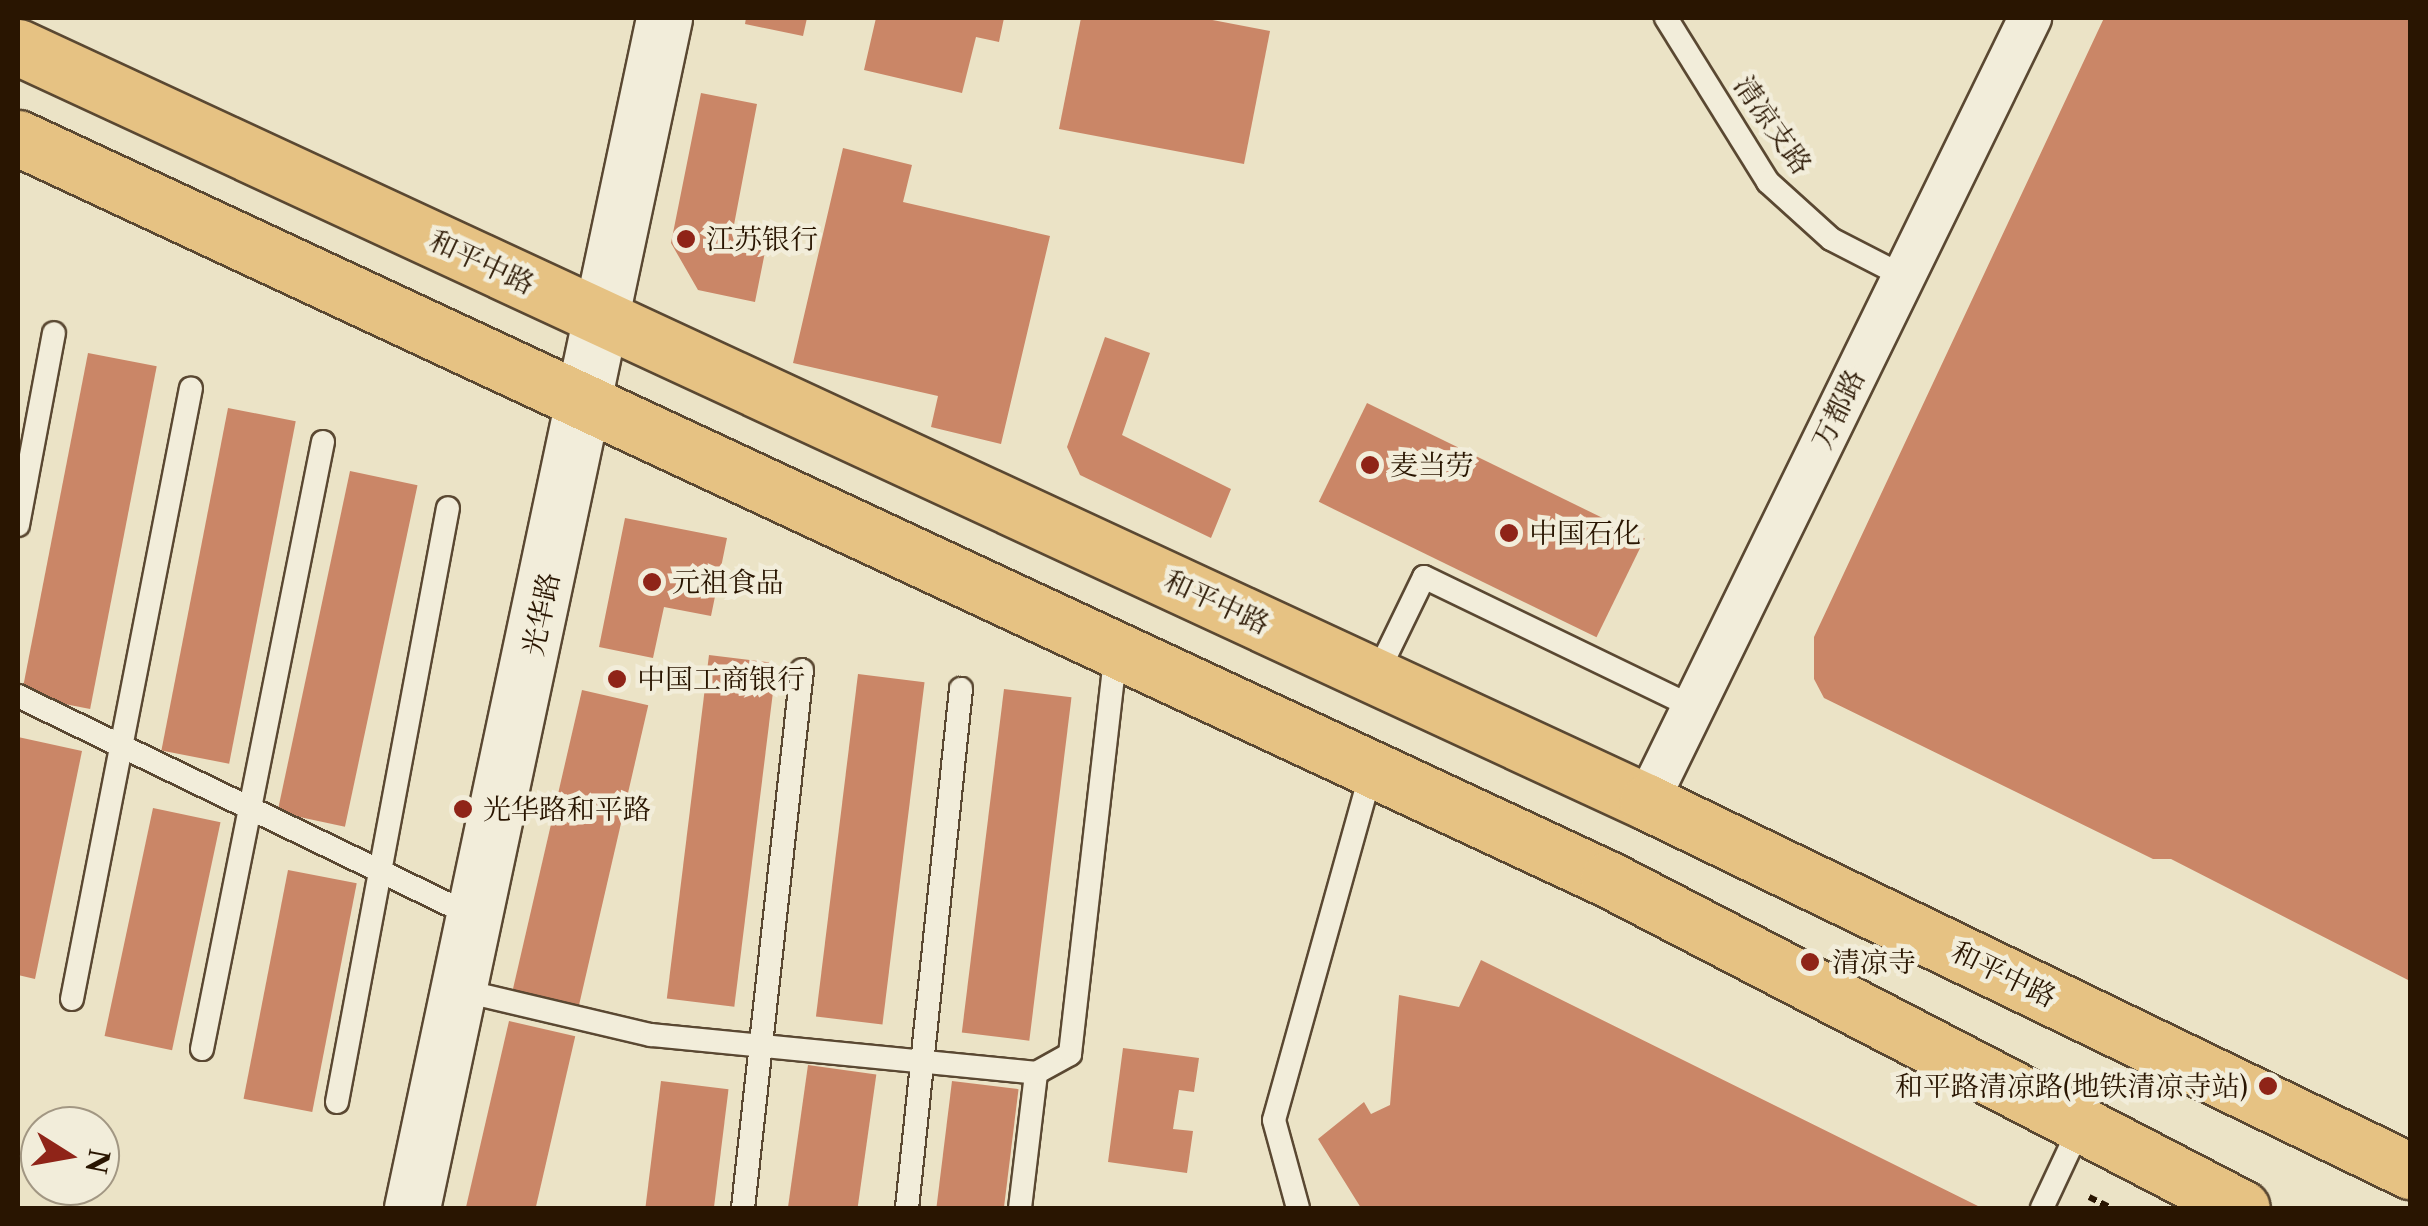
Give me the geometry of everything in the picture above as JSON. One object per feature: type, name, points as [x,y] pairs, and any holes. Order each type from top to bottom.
[{"type":"main road","name":"光华路","points":[[412,1208],[588,399],[664,18]]},
{"type":"main road","name":"和平中路","points":[[18,46],[1647,802],[2410,1171]]},
{"type":"main road","points":[[18,138],[588,399],[1608,880],[2242,1208]]},
{"type":"street","name":"万都路","points":[[1647,802],[2030,18]]},
{"type":"lane","name":"清凉支路","points":[[1666,18],[1768,182],[1831,239],[1903,276]]},
{"type":"lane","points":[[18,526],[54,333]]},
{"type":"lane","points":[[72,1000],[191,388]]},
{"type":"lane","points":[[202,1049],[324,442]]},
{"type":"lane","points":[[337,1102],[448,508]]},
{"type":"lane","points":[[1376,676],[1424,577],[1693,707]]},
{"type":"lane","points":[[460,990],[651,1035],[1036,1073],[1070,1054],[1117,648]]},
{"type":"lane","points":[[744,1208],[802,670]]},
{"type":"lane","points":[[907,1208],[962,688]]},
{"type":"lane","points":[[18,696],[475,917]]},
{"type":"lane","points":[[1298,1208],[1274,1120],[1372,768]]},
{"type":"lane","points":[[1020,1208],[1036,1073]]},
{"type":"lane","points":[[2042,1208],[2080,1126]]},
{"type":"path","points":[[2089,1197],[2112,1208]]},
{"type":"building","points":[[746,18],[807,18],[803,36],[745,24]]},
{"type":"building","points":[[876,18],[1004,18],[999,42],[976,37],[962,93],[864,70]]},
{"type":"building","points":[[1081,18],[1202,18],[1270,31],[1244,164],[1059,129]]},
{"type":"building","points":[[2104,18],[2410,18],[2410,981],[2171,859],[2153,859],[1824,698],[1814,679],[1814,637]]},
{"type":"building","points":[[701,93],[757,104],[733,230],[768,237],[755,302],[698,290],[671,243]]},
{"type":"building","points":[[843,148],[912,165],[903,202],[1050,236],[1001,444],[931,427],[938,396],[793,363]]},
{"type":"building","points":[[1105,337],[1150,353],[1122,435],[1231,489],[1211,538],[1080,475],[1067,447]]},
{"type":"building","points":[[88,353],[157,366],[90,709],[21,696]]},
{"type":"building","name":"中国石化","points":[[1367,403],[1645,538],[1597,637],[1319,502]]},
{"type":"building","points":[[228,408],[296,421],[229,764],[161,751]]},
{"type":"building","points":[[350,471],[417,485],[345,827],[277,812]]},
{"type":"building","points":[[625,518],[727,538],[711,616],[664,607],[653,658],[599,647]]},
{"type":"building","points":[[709,655],[776,663],[734,1007],[667,998]]},
{"type":"building","points":[[858,674],[925,682],[882,1025],[816,1016]]},
{"type":"building","points":[[1004,689],[1071,697],[1029,1041],[962,1032]]},
{"type":"building","points":[[582,690],[648,705],[578,1008],[512,993]]},
{"type":"building","points":[[18,737],[82,751],[35,979],[18,975]]},
{"type":"building","points":[[153,808],[220,822],[172,1050],[105,1036]]},
{"type":"building","points":[[288,870],[357,883],[312,1112],[244,1099]]},
{"type":"building","points":[[1481,960],[1982,1208],[1361,1208],[1318,1139],[1364,1102],[1371,1114],[1390,1105],[1399,995],[1459,1007]]},
{"type":"building","points":[[509,1021],[575,1036],[536,1208],[466,1208]]},
{"type":"building","points":[[1123,1048],[1199,1058],[1194,1092],[1179,1090],[1173,1129],[1193,1131],[1187,1173],[1108,1162]]},
{"type":"building","points":[[808,1065],[876,1075],[858,1208],[788,1208]]},
{"type":"building","points":[[661,1081],[728,1089],[714,1208],[645,1208]]},
{"type":"building","points":[[952,1081],[1019,1089],[1004,1208],[936,1208]]},
{"type":"place","name":"江苏银行","points":[[686,239]]},
{"type":"place","name":"麦当劳","points":[[1370,465]]},
{"type":"place","name":"中国石化","points":[[1509,533]]},
{"type":"place","name":"元祖食品","points":[[652,582]]},
{"type":"place","name":"中国工商银行","points":[[617,679]]},
{"type":"place","name":"光华路和平路","points":[[463,809]]},
{"type":"place","name":"清凉寺","points":[[1810,962]]},
{"type":"place","name":"和平路清凉路(地铁清凉寺站)","points":[[2268,1086]]}]
